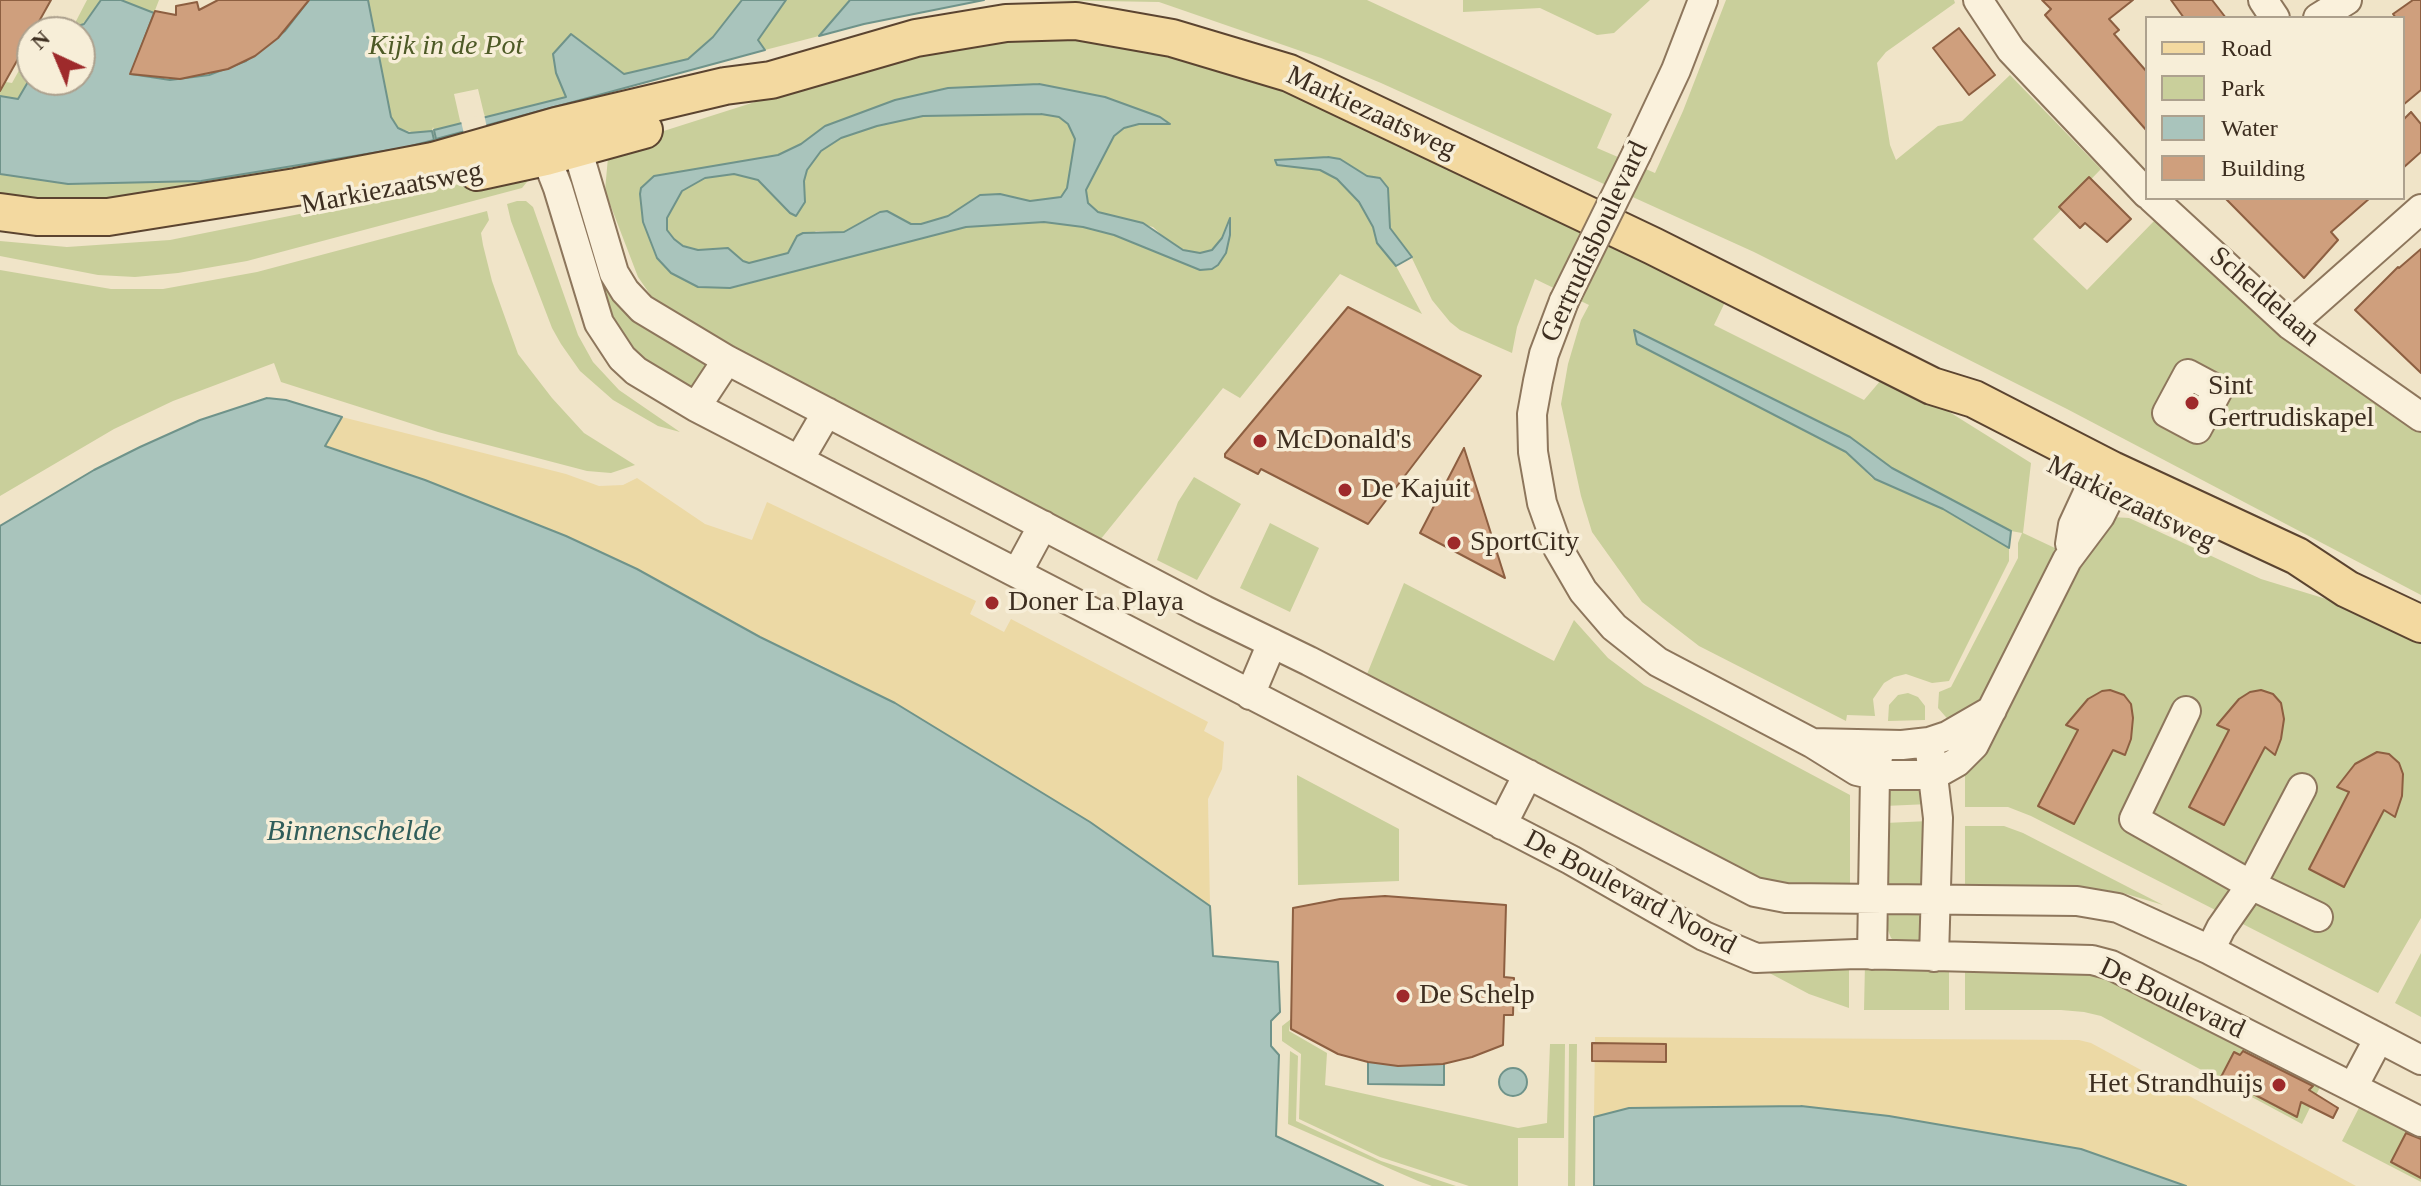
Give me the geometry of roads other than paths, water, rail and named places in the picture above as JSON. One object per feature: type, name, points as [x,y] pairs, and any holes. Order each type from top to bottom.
[{"type":"main road","name":"Markiezaatsweg","points":[[0,236],[84,241],[180,231],[409,188],[560,144],[725,86],[771,80],[916,38],[1006,23],[1076,21],[1172,38],[1289,73],[1653,246],[1932,386],[1974,399],[2104,484],[2297,556],[2347,589],[2421,624]]},
{"type":"main road","name":"Markiezaatsweg","points":[[0,212],[69,218],[108,217],[433,161],[560,144]]},
{"type":"street","name":"Gertrudisboulevard","points":[[1703,0],[1676,70],[1564,301],[1544,354],[1532,414],[1533,452],[1542,503],[1558,548],[1583,591],[1614,627],[1658,662],[1812,743],[1857,771],[1875,775],[1934,775]]},
{"type":"street","name":"Scheldelaan","points":[[1978,0],[2011,50],[2145,186]]},
{"type":"street","points":[[2321,16],[2347,0]]},
{"type":"street","name":"De Boulevard Noord","points":[[560,144],[614,273],[625,291],[642,309],[727,360],[1755,892],[1786,898],[1864,898]]},
{"type":"street","name":"De Boulevard Noord","points":[[560,144],[562,200],[591,303],[609,340],[636,371],[696,407],[1502,825],[1704,936],[1756,958],[1864,955]]},
{"type":"street","name":"Scheldelaan","points":[[2160,200],[2290,325],[2421,417]]},
{"type":"street","points":[[2290,325],[2421,209]]},
{"type":"street","points":[[696,407],[727,360]]},
{"type":"street","points":[[799,460],[827,412]]},
{"type":"street","points":[[1934,775],[1957,762],[1974,745],[2067,560],[2073,525],[2104,484]]},
{"type":"street","points":[[1017,573],[1043,525]]},
{"type":"street","points":[[1250,695],[1272,643]]},
{"type":"street","name":"Gertrudisboulevard","points":[[1812,743],[1880,745],[1929,742],[1947,736],[1992,710]]},
{"type":"street","points":[[2186,711],[2134,819],[2251,885],[2318,917]]},
{"type":"street","points":[[1929,742],[1938,818],[1934,957]]},
{"type":"street","points":[[1864,955],[1864,898],[1880,745]]},
{"type":"street","name":"De Boulevard Noord","points":[[1502,825],[1528,774]]},
{"type":"street","points":[[2210,950],[2221,928],[2251,885],[2302,788]]},
{"type":"street","name":"De Boulevard","points":[[1864,898],[2077,901],[2118,908],[2210,950],[2421,1060]]},
{"type":"street","name":"De Boulevard","points":[[1864,955],[2092,960],[2111,965],[2421,1122]]},
{"type":"street","points":[[2353,1087],[2379,1038]]},
{"type":"water","points":[[101,0],[121,0],[154,13],[131,74],[170,80],[209,75],[246,61],[285,31],[309,0],[368,0],[391,117],[398,128],[409,133],[432,131],[434,140],[403,148],[201,181],[68,184],[0,174],[0,96],[18,99],[20,96],[96,96],[96,16],[90,16]]},
{"type":"water","points":[[742,0],[786,0],[758,40],[765,50],[436,139],[434,130],[566,97],[556,73],[553,54],[571,34],[624,74],[688,59],[713,37]]},
{"type":"water","points":[[850,0],[984,0],[819,36]]},
{"type":"water","points":[[1039,84],[1105,97],[1160,117],[1170,124],[1139,124],[1124,128],[1114,136],[1086,190],[1088,203],[1098,212],[1143,223],[1183,250],[1200,253],[1212,250],[1222,238],[1230,218],[1226,253],[1212,269],[1200,270],[1114,235],[1044,222],[966,227],[730,288],[698,287],[671,273],[657,258],[643,222],[640,194],[641,188],[654,176],[778,155],[801,144],[825,126],[895,100],[948,88]],"holes":[[[1041,114],[1059,117],[1068,124],[1075,139],[1067,188],[1061,197],[1030,201],[1000,194],[980,195],[948,216],[921,224],[911,224],[887,211],[880,212],[844,232],[803,233],[797,236],[788,253],[749,263],[728,248],[698,250],[683,246],[667,230],[667,218],[682,191],[705,178],[734,174],[758,180],[796,216],[805,202],[807,170],[821,151],[841,138],[877,126],[923,116]]]},
{"type":"water","points":[[1340,159],[1367,176],[1380,178],[1388,188],[1390,228],[1412,257],[1396,266],[1377,243],[1373,227],[1359,202],[1337,179],[1320,170],[1277,165],[1275,160]]},
{"type":"water","points":[[1634,330],[1850,437],[1892,468],[2011,531],[2009,548],[1943,509],[1875,479],[1846,452],[1637,344]]},
{"type":"water","name":"Binnenschelde","points":[[267,398],[286,400],[342,417],[325,446],[425,480],[566,536],[637,569],[760,637],[895,703],[1090,822],[1210,906],[1213,956],[1278,962],[1280,1012],[1271,1021],[1271,1046],[1279,1055],[1276,1136],[1383,1186],[0,1186],[0,526],[94,470],[140,447],[200,420]]},
{"type":"water","points":[[1368,1052],[1444,1055],[1444,1085],[1368,1084]]},
{"type":"water","points":[[1513,1068],[1523,1072],[1527,1082],[1523,1092],[1513,1096],[1503,1092],[1499,1082],[1503,1072]]},
{"type":"water","points":[[1801,1106],[1889,1116],[2081,1149],[2186,1186],[1594,1186],[1594,1117],[1629,1108]]},
{"type":"place","name":"Sint Gertrudiskapel","points":[[2192,403]]},
{"type":"place","name":"McDonald's","points":[[1260,441]]},
{"type":"place","name":"De Kajuit","points":[[1345,490]]},
{"type":"place","name":"SportCity","points":[[1454,543]]},
{"type":"place","name":"Doner La Playa","points":[[992,603]]},
{"type":"place","name":"De Schelp","points":[[1403,996]]},
{"type":"place","name":"Het Strandhuijs","points":[[2279,1085]]},
{"type":"park label","name":"Kijk in de Pot","points":[[446,47]]}]
